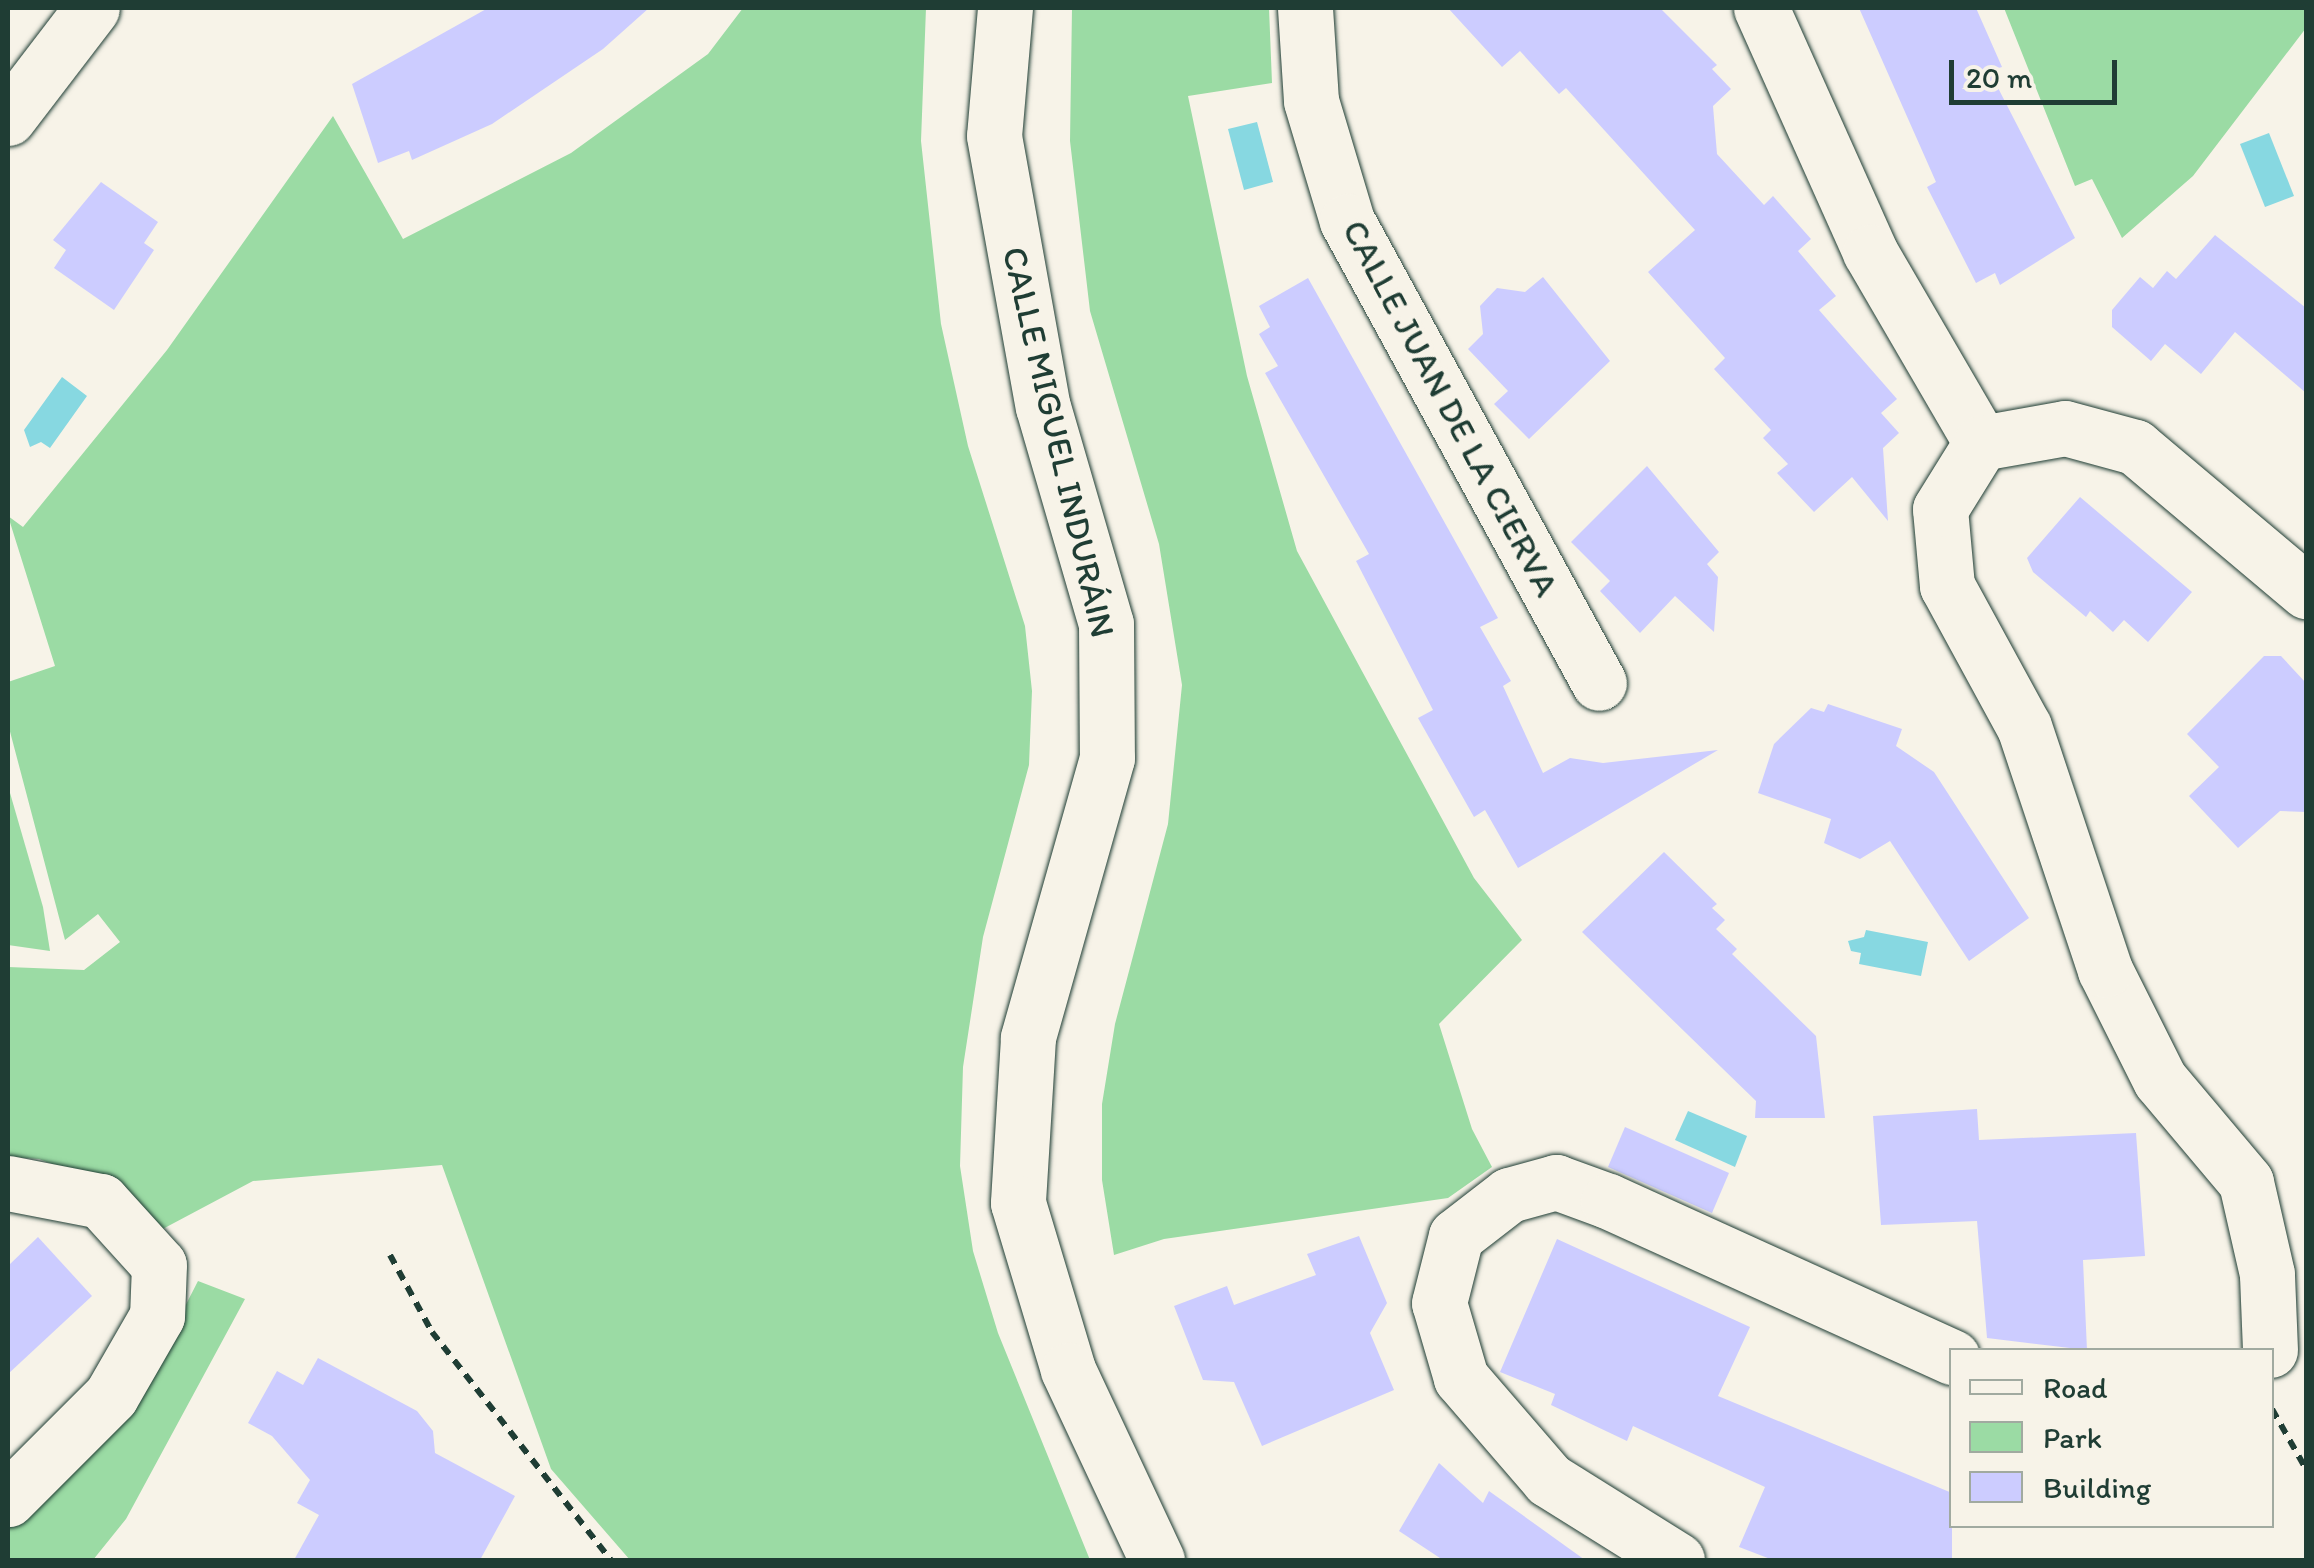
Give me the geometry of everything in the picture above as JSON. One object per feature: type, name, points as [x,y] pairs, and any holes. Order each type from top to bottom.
[{"type":"street","points":[[8,118],[92,8]]},
{"type":"street","name":"CALLE MIGUEL INDURÁIN","points":[[1005,8],[994,136],[1043,407],[1106,624],[1107,758],[1028,1038],[1018,1202],[1068,1370],[1158,1560]]},
{"type":"street","name":"CALLE JUAN DE LA CIERVA","points":[[1305,8],[1311,101],[1347,221],[1599,684]]},
{"type":"street","points":[[1761,8],[1870,252],[1981,443]]},
{"type":"street","points":[[2270,1348],[2267,1274],[2246,1182],[2160,1080],[2105,970],[2024,727],[1947,586],[1940,509],[1981,443],[2065,428],[2136,447],[2306,590]]},
{"type":"street","points":[[1677,1560],[1549,1480],[1460,1378],[1438,1303],[1456,1236],[1509,1195],[1556,1182],[1608,1201],[1949,1356]]},
{"type":"street","points":[[8,1183],[102,1201],[159,1265],[157,1316],[111,1396],[8,1499]]},
{"type":"street","points":[[2274,1369],[2306,1357]]},
{"type":"path","points":[[390,1255],[432,1332],[611,1560]]},
{"type":"path","points":[[2274,1413],[2306,1469]]},
{"type":"green space","points":[[743,8],[926,8],[921,141],[941,324],[968,446],[1025,626],[1032,691],[1029,765],[983,937],[963,1067],[960,1166],[973,1251],[998,1333],[1090,1560],[630,1560],[551,1469],[442,1165],[253,1181],[157,1232],[127,1193],[39,1159],[8,1157],[8,967],[84,970],[120,942],[98,914],[65,940],[8,724],[8,682],[55,666],[8,516],[23,527],[167,350],[333,116],[403,239],[571,153],[708,54]]},
{"type":"green space","points":[[1072,8],[1269,8],[1272,83],[1188,96],[1247,376],[1297,551],[1474,878],[1522,940],[1439,1024],[1472,1129],[1492,1167],[1448,1198],[1164,1239],[1114,1255],[1102,1180],[1102,1104],[1115,1024],[1168,824],[1182,685],[1159,544],[1090,311],[1070,141]]},
{"type":"green space","points":[[2004,8],[2306,8],[2306,28],[2193,176],[2122,238],[2092,179],[2075,186]]},
{"type":"green space","points":[[8,786],[43,907],[50,951],[8,945]]},
{"type":"green space","points":[[198,1281],[245,1299],[126,1519],[93,1560],[8,1560],[8,1527],[95,1447],[153,1369]]},
{"type":"water","points":[[1257,122],[1273,182],[1244,190],[1228,129]]},
{"type":"water","points":[[2269,133],[2294,196],[2265,207],[2240,144]]},
{"type":"water","points":[[62,377],[87,396],[50,448],[41,442],[30,447],[24,430]]},
{"type":"water","points":[[1866,930],[1928,942],[1921,976],[1859,964],[1861,953],[1851,951],[1848,941],[1864,937]]},
{"type":"water","points":[[1688,1111],[1747,1136],[1735,1167],[1675,1140]]},
{"type":"building","points":[[488,8],[649,8],[603,49],[492,124],[412,160],[409,151],[378,163],[352,84]]},
{"type":"building","points":[[1448,8],[1660,8],[1717,65],[1712,69],[1731,89],[1713,106],[1717,154],[1764,205],[1773,196],[1811,239],[1798,251],[1836,296],[1819,310],[1897,399],[1881,413],[1899,433],[1883,448],[1888,521],[1852,477],[1814,512],[1777,473],[1788,464],[1763,438],[1771,430],[1714,369],[1725,358],[1648,272],[1695,230],[1566,88],[1559,94],[1520,51],[1502,67]]},
{"type":"building","points":[[1859,8],[1976,8],[2002,67],[1995,69],[1996,84],[2075,238],[2000,285],[1995,273],[1976,283],[1927,187],[1936,182]]},
{"type":"building","points":[[101,182],[158,222],[144,243],[154,250],[114,310],[54,268],[66,250],[53,240]]},
{"type":"building","points":[[2215,235],[2306,308],[2306,393],[2235,332],[2201,374],[2165,344],[2151,361],[2112,327],[2112,310],[2140,277],[2153,288],[2167,271],[2176,279]]},
{"type":"building","points":[[1543,277],[1610,361],[1529,439],[1494,404],[1508,391],[1468,349],[1483,334],[1480,306],[1497,288],[1525,292]]},
{"type":"building","points":[[1308,278],[1498,618],[1480,627],[1511,681],[1503,686],[1543,773],[1570,758],[1603,763],[1718,750],[1518,868],[1485,810],[1474,817],[1418,718],[1433,710],[1356,561],[1369,554],[1265,373],[1278,366],[1259,334],[1270,327],[1259,306]]},
{"type":"building","points":[[1647,466],[1719,552],[1707,564],[1718,577],[1714,632],[1675,596],[1640,633],[1600,591],[1610,581],[1571,542]]},
{"type":"building","points":[[2080,497],[2192,592],[2148,642],[2124,620],[2113,632],[2090,611],[2086,617],[2033,572],[2027,558]]},
{"type":"building","points":[[2264,656],[2281,656],[2306,683],[2306,812],[2280,811],[2238,848],[2189,796],[2219,767],[2187,734]]},
{"type":"building","points":[[1828,704],[1902,729],[1896,746],[1934,772],[2029,918],[1969,961],[1890,841],[1860,859],[1824,843],[1831,819],[1758,793],[1774,744],[1811,708],[1824,712]]},
{"type":"building","points":[[1664,852],[1717,904],[1712,908],[1725,920],[1716,929],[1737,949],[1732,954],[1816,1036],[1825,1118],[1755,1118],[1756,1101],[1582,932]]},
{"type":"building","points":[[1977,1109],[1979,1140],[2136,1133],[2145,1256],[2083,1260],[2087,1348],[1987,1338],[1977,1221],[1881,1225],[1873,1116]]},
{"type":"building","points":[[1625,1127],[1729,1173],[1712,1213],[1608,1167]]},
{"type":"building","points":[[1359,1236],[1387,1303],[1370,1333],[1394,1390],[1262,1446],[1234,1382],[1203,1380],[1174,1306],[1227,1286],[1234,1305],[1316,1275],[1307,1254]]},
{"type":"building","points":[[38,1237],[92,1296],[8,1374],[8,1266]]},
{"type":"building","points":[[1557,1239],[1750,1327],[1718,1396],[1949,1492],[1952,1560],[1773,1560],[1739,1547],[1765,1487],[1633,1426],[1627,1441],[1551,1405],[1555,1394],[1500,1372]]},
{"type":"building","points":[[318,1358],[417,1411],[433,1431],[435,1453],[515,1496],[480,1560],[294,1560],[319,1515],[297,1503],[310,1480],[272,1436],[248,1423],[277,1371],[303,1385]]},
{"type":"building","points":[[1439,1463],[1483,1503],[1489,1491],[1585,1560],[1443,1560],[1399,1531]]}]
